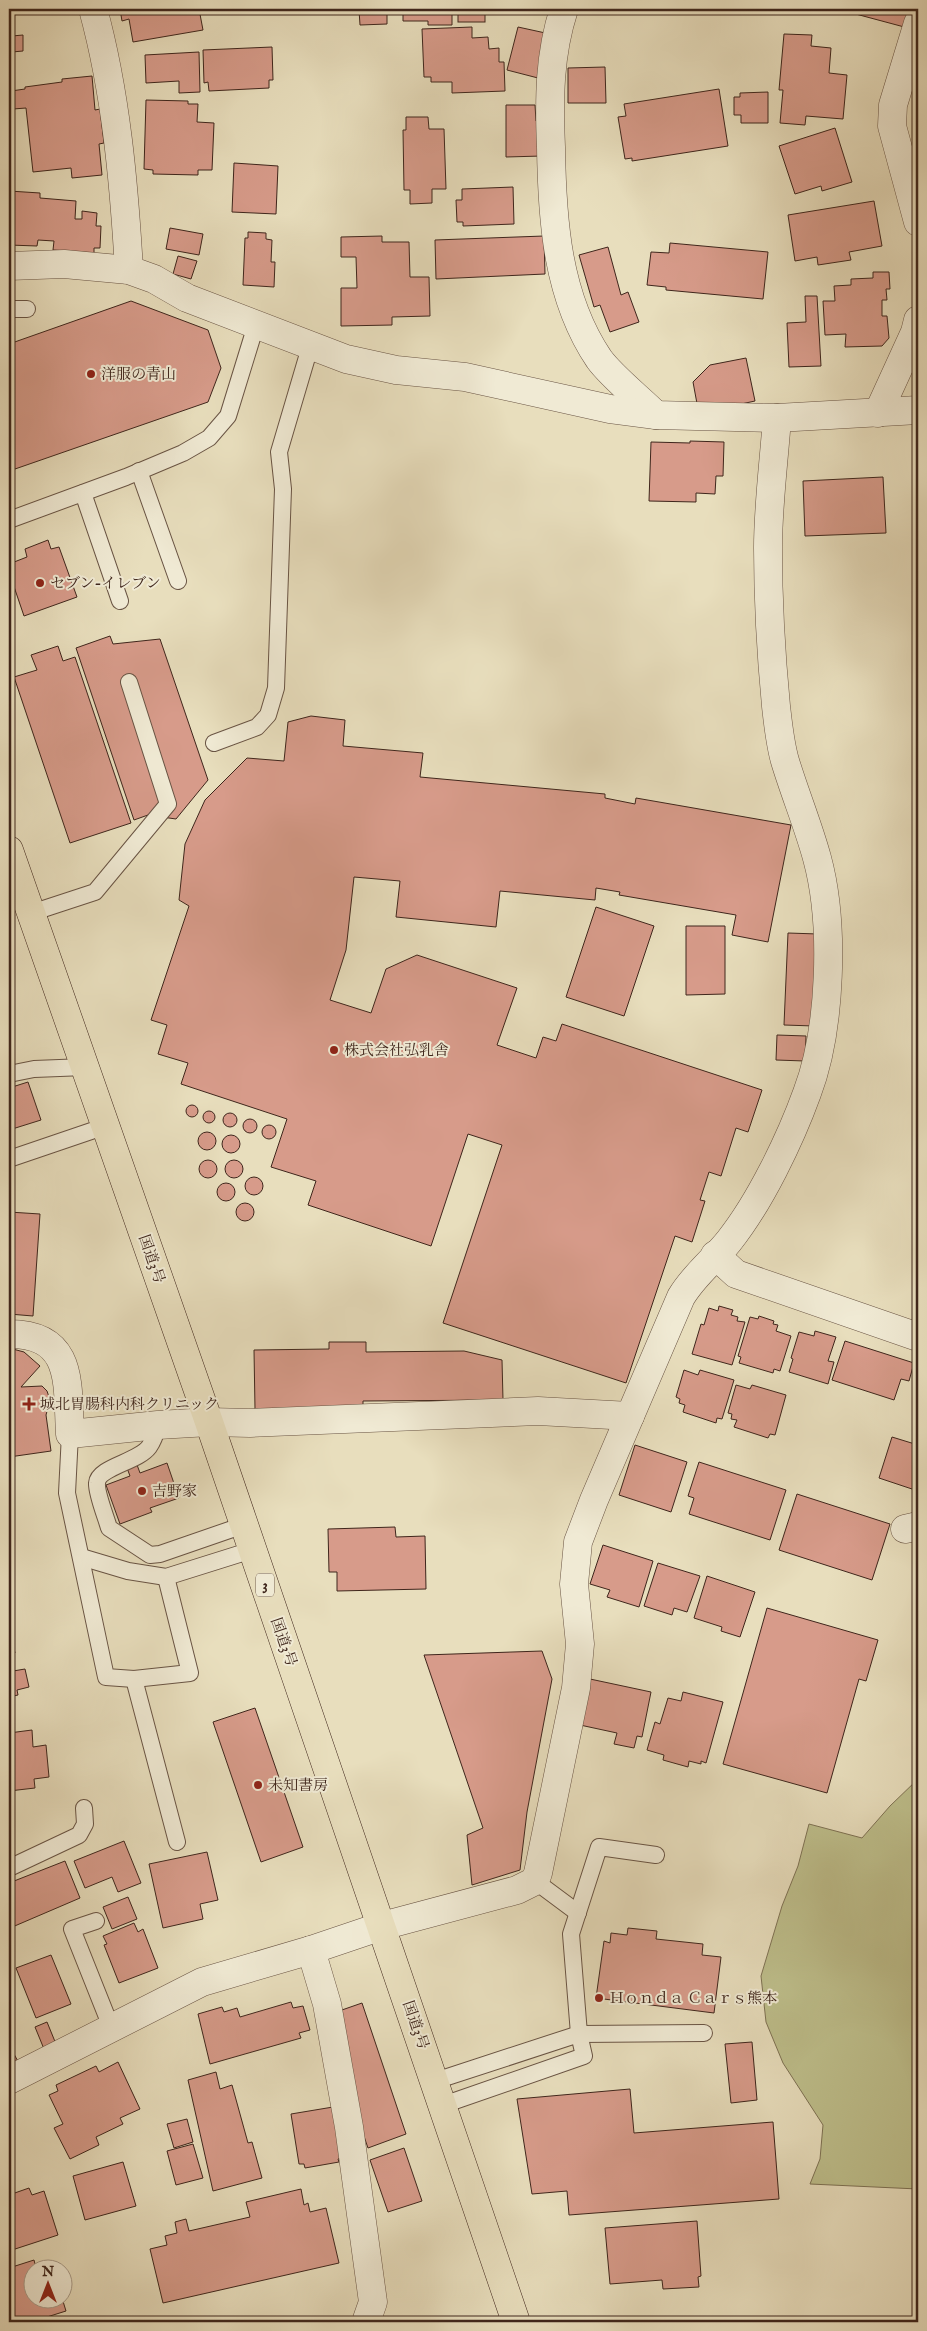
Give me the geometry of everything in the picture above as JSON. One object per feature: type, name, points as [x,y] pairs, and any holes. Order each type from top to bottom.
[{"type":"highway","name":"国道3号","points":[[9,850],[209,1422],[516,2322]]},
{"type":"street","points":[[93,9],[105,54],[126,216],[129,270]]},
{"type":"street","points":[[564,9],[549,81],[552,209],[562,270],[577,316],[600,359],[656,415]]},
{"type":"street","points":[[918,22],[893,105],[892,126],[918,222]]},
{"type":"street","points":[[9,266],[64,264],[129,270],[154,278],[187,298],[310,347],[346,359],[396,370],[465,377],[610,409],[656,415],[777,418],[918,410]]},
{"type":"street","points":[[878,413],[915,332],[918,320]]},
{"type":"street","points":[[9,2080],[202,1982],[310,1950],[382,1926],[517,1890],[534,1881],[538,1873],[576,1688],[580,1644],[574,1584],[578,1542],[681,1297],[690,1280],[728,1242],[750,1212],[779,1156],[808,1092],[828,999],[827,934],[818,861],[784,759],[776,706],[770,621],[768,546],[777,418]]},
{"type":"street","points":[[715,1255],[736,1274],[918,1337]]},
{"type":"street","points":[[9,1334],[21,1334],[45,1342],[59,1353],[66,1373],[70,1434],[209,1422],[250,1423],[538,1411],[630,1416]]},
{"type":"street","points":[[310,1950],[328,2004],[349,2127],[373,2302],[366,2322]]},
{"type":"lane","points":[[9,309],[27,310]]},
{"type":"lane","points":[[9,520],[183,453],[209,438],[228,416],[256,325]]},
{"type":"lane","points":[[214,743],[257,727],[268,715],[276,688],[283,490],[279,452],[310,347]]},
{"type":"lane","points":[[139,471],[178,581]]},
{"type":"lane","points":[[83,493],[120,601]]},
{"type":"lane","points":[[31,912],[95,892],[168,804],[128,682]]},
{"type":"lane","points":[[9,1074],[34,1069],[85,1067]]},
{"type":"lane","points":[[9,1159],[106,1126]]},
{"type":"lane","points":[[158,1425],[148,1448],[122,1465],[106,1470],[99,1475],[97,1484],[109,1528],[150,1555],[248,1538]]},
{"type":"lane","points":[[70,1434],[67,1493],[106,1677],[134,1679],[190,1673],[166,1578]]},
{"type":"lane","points":[[81,1557],[128,1571],[166,1578],[248,1538]]},
{"type":"lane","points":[[134,1679],[177,1842]]},
{"type":"lane","points":[[9,1868],[79,1835],[85,1824],[84,1808]]},
{"type":"lane","points":[[439,2093],[584,2056],[579,2034],[571,1934],[599,1847],[656,1855]]},
{"type":"lane","points":[[534,1881],[578,1913]]},
{"type":"lane","points":[[96,1921],[72,1929],[111,2027]]},
{"type":"lane","points":[[439,2093],[579,2034],[704,2033]]},
{"type":"green space","points":[[918,1779],[918,2189],[810,2184],[820,2159],[823,2125],[783,2063],[766,2022],[761,1976],[782,1906],[798,1866],[809,1824],[862,1838],[890,1806]]},
{"type":"building","points":[[9,9],[12,9],[12,36],[23,35],[23,51],[12,52],[13,76],[9,76]]},
{"type":"building","points":[[120,9],[199,9],[203,30],[133,42],[129,19],[122,21]]},
{"type":"building","points":[[348,9],[390,9],[387,10],[387,24],[360,25],[359,10],[348,11]]},
{"type":"building","points":[[397,9],[452,9],[452,25],[428,25],[428,21],[403,21],[403,12],[397,12]]},
{"type":"building","points":[[458,9],[485,9],[485,22],[458,22]]},
{"type":"building","points":[[494,9],[514,9],[514,11],[494,11]]},
{"type":"building","points":[[521,9],[546,9],[546,12],[521,12]]},
{"type":"building","points":[[854,9],[913,9],[908,28],[852,13]]},
{"type":"building","points":[[472,27],[472,38],[488,37],[489,49],[499,48],[499,62],[504,62],[505,91],[452,93],[452,82],[431,82],[431,77],[424,77],[422,29]]},
{"type":"building","points":[[518,27],[550,34],[538,78],[507,70]]},
{"type":"building","points":[[784,34],[812,35],[811,46],[831,48],[829,73],[847,75],[843,119],[806,116],[805,125],[780,123],[783,90],[779,90]]},
{"type":"building","points":[[272,47],[273,80],[269,80],[269,88],[209,91],[208,82],[204,83],[203,50]]},
{"type":"building","points":[[199,52],[200,92],[179,93],[179,81],[146,83],[145,55]]},
{"type":"building","points":[[605,67],[606,103],[568,103],[568,68]]},
{"type":"building","points":[[92,76],[95,110],[100,109],[104,143],[99,144],[102,175],[72,178],[71,168],[33,172],[26,108],[13,109],[11,91],[25,89],[25,87],[62,82],[62,79]]},
{"type":"building","points":[[719,89],[728,146],[632,161],[632,158],[625,159],[618,117],[626,116],[624,104]]},
{"type":"building","points":[[768,92],[768,123],[741,123],[741,115],[734,115],[734,97],[740,97],[740,93]]},
{"type":"building","points":[[146,100],[188,101],[188,104],[198,104],[197,122],[214,123],[212,170],[198,170],[198,175],[153,174],[153,170],[144,169]]},
{"type":"building","points":[[506,105],[535,105],[536,121],[541,121],[542,156],[506,157]]},
{"type":"building","points":[[406,117],[428,117],[429,129],[444,129],[446,189],[432,189],[432,203],[410,204],[410,190],[404,190],[403,130],[406,130]]},
{"type":"building","points":[[835,128],[852,182],[822,191],[821,186],[795,194],[779,146]]},
{"type":"building","points":[[234,163],[278,166],[276,214],[232,212]]},
{"type":"building","points":[[513,187],[514,224],[463,226],[463,222],[457,222],[456,200],[462,200],[462,189]]},
{"type":"building","points":[[9,191],[40,193],[40,198],[76,201],[75,219],[82,219],[82,211],[97,213],[96,226],[101,226],[100,248],[94,248],[94,253],[53,250],[54,241],[38,240],[37,246],[9,245]]},
{"type":"building","points":[[874,201],[882,246],[849,252],[851,260],[818,265],[817,257],[795,261],[788,215]]},
{"type":"building","points":[[170,228],[203,234],[199,255],[166,249]]},
{"type":"building","points":[[248,232],[266,233],[266,239],[272,240],[271,262],[275,262],[274,287],[243,285],[245,238],[248,238]]},
{"type":"building","points":[[382,236],[382,242],[409,242],[410,277],[429,277],[430,316],[392,317],[392,325],[341,326],[341,288],[357,288],[356,257],[341,257],[341,237]]},
{"type":"building","points":[[544,236],[545,274],[436,279],[435,240]]},
{"type":"building","points":[[670,243],[768,252],[763,299],[666,290],[666,287],[647,285],[651,252],[669,253]]},
{"type":"building","points":[[608,247],[621,295],[628,292],[639,322],[610,332],[600,305],[594,307],[579,255]]},
{"type":"building","points":[[178,256],[197,261],[191,279],[173,274]]},
{"type":"building","points":[[873,272],[889,272],[890,289],[886,289],[887,300],[882,300],[882,316],[887,316],[889,338],[882,346],[845,347],[846,334],[825,335],[823,301],[835,301],[834,286],[851,285],[851,279],[873,278]]},
{"type":"building","points":[[805,296],[817,296],[821,366],[789,367],[787,323],[806,322]]},
{"type":"building","points":[[131,301],[208,330],[221,368],[208,402],[15,469],[9,451],[9,344]]},
{"type":"building","points":[[746,358],[755,401],[718,409],[698,409],[693,382],[710,365]]},
{"type":"building","points":[[918,367],[918,386],[913,385]]},
{"type":"building","points":[[690,441],[724,442],[723,476],[716,476],[715,494],[696,493],[696,502],[649,501],[651,442],[690,443]]},
{"type":"building","points":[[883,477],[886,533],[805,536],[803,481]]},
{"type":"building","points":[[48,540],[51,549],[59,547],[77,597],[24,616],[9,572],[9,564],[27,557],[25,549]]},
{"type":"building","points":[[110,636],[113,644],[160,639],[208,780],[176,819],[148,815],[134,820],[76,648]]},
{"type":"building","points":[[58,646],[63,661],[75,657],[131,823],[70,843],[14,677],[37,670],[31,655]]},
{"type":"building","name":"株式会社弘乳舎","points":[[311,716],[345,720],[343,746],[423,753],[420,777],[605,794],[605,798],[635,804],[636,798],[791,825],[768,942],[732,935],[736,915],[619,895],[620,892],[596,888],[595,900],[500,891],[496,927],[396,917],[400,881],[354,877],[346,950],[330,1000],[371,1013],[386,969],[417,955],[517,988],[497,1045],[536,1058],[543,1037],[556,1041],[562,1024],[762,1090],[748,1132],[736,1128],[721,1176],[709,1172],[700,1200],[705,1201],[692,1242],[675,1236],[626,1383],[443,1323],[502,1145],[468,1134],[431,1246],[308,1205],[316,1181],[271,1167],[287,1119],[181,1084],[188,1063],[158,1054],[167,1025],[151,1020],[189,906],[179,900],[185,844],[205,800],[247,758],[284,761],[288,722]]},
{"type":"building","points":[[596,907],[654,926],[624,1016],[566,997]]},
{"type":"building","points":[[686,926],[725,926],[725,994],[686,995]]},
{"type":"building","points":[[788,933],[818,934],[814,1026],[784,1025]]},
{"type":"building","points":[[777,1035],[806,1036],[805,1061],[776,1060]]},
{"type":"building","points":[[28,1082],[41,1120],[9,1130],[9,1088]]},
{"type":"building","points":[[190,1105],[194,1105],[198,1111],[194,1117],[190,1117],[186,1113],[186,1109]]},
{"type":"building","points":[[207,1111],[211,1111],[215,1117],[211,1123],[207,1123],[203,1119],[203,1115]]},
{"type":"building","points":[[227,1113],[233,1113],[237,1120],[233,1127],[227,1127],[223,1123],[223,1117]]},
{"type":"building","points":[[247,1119],[253,1119],[257,1126],[253,1133],[247,1133],[243,1129],[243,1123]]},
{"type":"building","points":[[266,1125],[272,1125],[276,1132],[272,1139],[266,1139],[262,1135],[262,1129]]},
{"type":"building","points":[[207,1132],[213,1135],[216,1141],[213,1147],[207,1150],[201,1147],[198,1141],[201,1135]]},
{"type":"building","points":[[227,1135],[235,1135],[240,1140],[238,1151],[227,1153],[222,1148],[222,1140]]},
{"type":"building","points":[[208,1160],[214,1163],[217,1169],[214,1175],[208,1178],[202,1175],[199,1169],[202,1163]]},
{"type":"building","points":[[234,1160],[240,1163],[243,1169],[240,1175],[234,1178],[228,1175],[225,1169],[228,1163]]},
{"type":"building","points":[[254,1177],[260,1180],[263,1186],[260,1192],[254,1195],[248,1192],[245,1186],[248,1180]]},
{"type":"building","points":[[226,1183],[232,1186],[235,1192],[232,1198],[226,1201],[220,1198],[217,1192],[220,1186]]},
{"type":"building","points":[[245,1203],[251,1206],[254,1212],[251,1218],[245,1221],[239,1218],[236,1212],[239,1206]]},
{"type":"building","points":[[9,1212],[40,1214],[33,1316],[9,1314]]},
{"type":"building","points":[[719,1306],[733,1310],[731,1315],[738,1317],[737,1321],[745,1322],[732,1365],[692,1354],[701,1324],[704,1325],[709,1308],[718,1311]]},
{"type":"building","points":[[759,1316],[774,1321],[773,1324],[778,1325],[776,1331],[791,1336],[780,1371],[774,1369],[773,1373],[739,1363],[741,1357],[738,1356],[750,1317],[758,1319]]},
{"type":"building","points":[[815,1331],[836,1337],[828,1361],[834,1362],[828,1384],[789,1372],[799,1332],[814,1336]]},
{"type":"building","points":[[845,1341],[914,1363],[909,1381],[901,1379],[894,1400],[832,1380]]},
{"type":"building","points":[[329,1342],[366,1342],[366,1352],[464,1351],[502,1360],[503,1400],[363,1401],[363,1408],[255,1409],[254,1350],[329,1349]]},
{"type":"building","name":"城北胃腸科内科クリニック","points":[[9,1348],[24,1352],[40,1366],[21,1387],[42,1386],[47,1391],[50,1400],[46,1415],[51,1451],[9,1457]]},
{"type":"building","points":[[684,1370],[698,1375],[700,1370],[734,1380],[722,1419],[717,1418],[716,1423],[683,1412],[685,1405],[679,1403],[680,1399],[676,1397]]},
{"type":"building","points":[[736,1385],[750,1389],[752,1385],[786,1395],[775,1435],[770,1434],[768,1438],[734,1427],[737,1420],[731,1419],[732,1414],[728,1413]]},
{"type":"building","points":[[892,1437],[918,1445],[918,1491],[879,1478]]},
{"type":"building","points":[[635,1445],[687,1462],[671,1512],[619,1495]]},
{"type":"building","points":[[136,1462],[140,1473],[167,1463],[179,1498],[150,1508],[152,1512],[120,1524],[106,1485],[130,1476],[127,1468]]},
{"type":"building","points":[[699,1462],[786,1490],[770,1540],[689,1514],[694,1498],[688,1496]]},
{"type":"building","points":[[797,1494],[890,1524],[872,1580],[779,1550]]},
{"type":"building","points":[[395,1527],[396,1537],[425,1536],[426,1589],[337,1591],[337,1572],[329,1572],[328,1529]]},
{"type":"building","points":[[603,1545],[653,1561],[639,1607],[607,1597],[610,1590],[590,1584]]},
{"type":"building","points":[[658,1563],[700,1576],[687,1612],[674,1608],[672,1615],[644,1606]]},
{"type":"building","points":[[707,1576],[755,1592],[740,1637],[721,1631],[722,1627],[694,1618]]},
{"type":"building","points":[[767,1608],[878,1640],[866,1681],[859,1679],[827,1793],[723,1764]]},
{"type":"building","points":[[9,1627],[15,1653],[9,1654]]},
{"type":"building","points":[[542,1651],[552,1679],[527,1812],[520,1870],[472,1885],[467,1835],[483,1828],[424,1655]]},
{"type":"building","points":[[9,1654],[13,1671],[25,1669],[29,1687],[17,1690],[18,1695],[9,1697]]},
{"type":"building","points":[[590,1679],[651,1692],[642,1737],[637,1736],[634,1748],[614,1744],[617,1733],[580,1725]]},
{"type":"building","points":[[683,1692],[723,1702],[706,1763],[701,1761],[701,1764],[689,1761],[688,1767],[663,1760],[664,1755],[647,1750],[655,1722],[660,1724],[668,1698],[681,1701]]},
{"type":"building","points":[[255,1708],[303,1847],[261,1862],[213,1722]]},
{"type":"building","points":[[32,1730],[33,1747],[46,1745],[49,1777],[34,1779],[35,1788],[9,1791],[9,1733]]},
{"type":"building","points":[[124,1841],[141,1883],[118,1892],[112,1877],[85,1888],[74,1861]]},
{"type":"building","points":[[207,1852],[218,1900],[200,1904],[203,1919],[163,1928],[149,1864]]},
{"type":"building","points":[[65,1861],[80,1898],[10,1928],[9,1883]]},
{"type":"building","points":[[128,1897],[137,1919],[112,1929],[103,1907]]},
{"type":"building","points":[[134,1923],[138,1932],[143,1929],[158,1968],[119,1983],[104,1945],[107,1944],[103,1936]]},
{"type":"building","points":[[628,1928],[657,1931],[656,1939],[703,1944],[702,1955],[721,1957],[714,2013],[596,1998],[604,1941],[610,1943],[611,1933],[627,1935]]},
{"type":"building","points":[[51,1955],[71,2004],[36,2018],[16,1968]]},
{"type":"building","points":[[291,2002],[293,2008],[303,2006],[310,2030],[299,2033],[301,2038],[210,2064],[198,2014],[222,2007],[224,2012],[237,2008],[240,2017]]},
{"type":"building","points":[[362,2003],[406,2134],[368,2148],[358,2119],[339,2011]]},
{"type":"building","points":[[47,2022],[56,2044],[44,2049],[35,2027]]},
{"type":"building","points":[[752,2042],[757,2100],[731,2103],[725,2044]]},
{"type":"building","points":[[9,2045],[20,2065],[9,2071]]},
{"type":"building","points":[[118,2062],[140,2109],[120,2118],[123,2124],[96,2137],[99,2145],[70,2159],[54,2128],[63,2124],[49,2095],[58,2091],[56,2085],[96,2066],[99,2072]]},
{"type":"building","points":[[216,2072],[220,2089],[232,2085],[248,2143],[252,2142],[262,2178],[213,2191],[188,2080]]},
{"type":"building","points":[[630,2089],[634,2133],[773,2122],[779,2199],[569,2215],[567,2191],[532,2194],[517,2099]]},
{"type":"building","points":[[333,2107],[341,2158],[338,2159],[339,2162],[305,2168],[304,2164],[299,2164],[291,2114]]},
{"type":"building","points":[[187,2119],[193,2142],[174,2148],[167,2124]]},
{"type":"building","points":[[193,2144],[203,2178],[176,2185],[167,2151]]},
{"type":"building","points":[[404,2148],[422,2201],[388,2212],[370,2160]]},
{"type":"building","points":[[123,2162],[136,2206],[85,2220],[73,2176]]},
{"type":"building","points":[[29,2188],[32,2195],[44,2191],[58,2235],[9,2251],[9,2195]]},
{"type":"building","points":[[301,2189],[304,2205],[308,2203],[310,2212],[326,2208],[339,2263],[163,2303],[150,2249],[167,2245],[165,2236],[177,2233],[175,2222],[186,2219],[189,2231],[250,2217],[246,2202]]},
{"type":"building","points":[[697,2221],[701,2276],[698,2277],[699,2287],[663,2289],[662,2280],[610,2284],[605,2228]]},
{"type":"building","points":[[22,2264],[22,2308],[65,2308],[66,2311],[31,2322],[9,2322],[9,2268]]},
{"type":"place","name":"洋服の青山","points":[[91,374]]},
{"type":"place","name":"セブン-イレブン","points":[[40,583]]},
{"type":"place","name":"株式会社弘乳舎","points":[[334,1050]]},
{"type":"place","name":"城北胃腸科内科クリニック","points":[[29,1404]]},
{"type":"place","name":"吉野家","points":[[142,1491]]},
{"type":"place","name":"未知書房","points":[[258,1785]]},
{"type":"place","name":"Ｈｏｎｄａ Ｃａｒｓ熊本","points":[[599,1998]]}]
